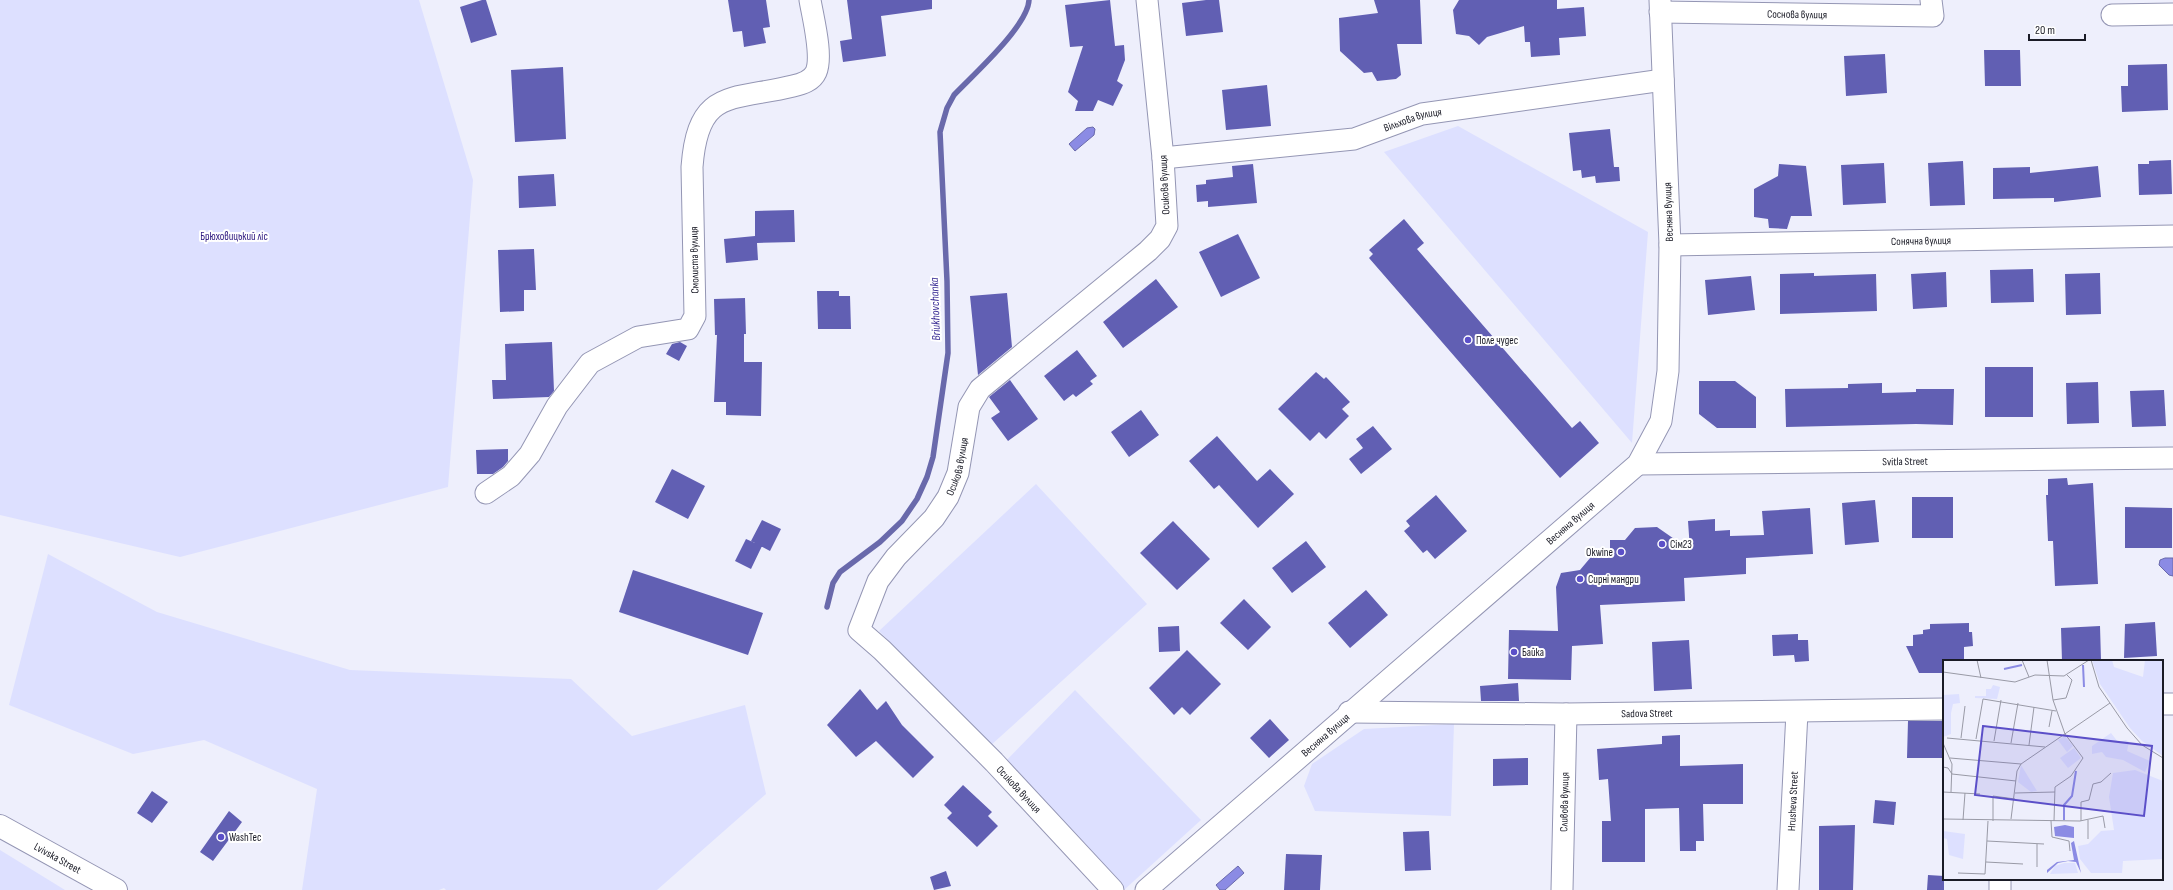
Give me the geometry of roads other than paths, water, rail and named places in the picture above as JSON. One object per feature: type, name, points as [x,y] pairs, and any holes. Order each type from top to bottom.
[{"type":"main road","name":"Lvivska Street","points":[[0,826],[116,890]]},
{"type":"street","name":"Смолиста вулиця","points":[[486,492],[511,476],[530,454],[557,406],[590,363],[638,337],[688,328],[695,316],[692,167],[694,146],[700,127],[710,108],[723,100],[806,83],[816,73],[818,56],[810,0]]},
{"type":"street","name":"Осикова вулиця","points":[[1113,890],[994,762],[882,650],[859,630],[878,581],[896,557],[934,518],[948,497],[958,473],[969,407],[980,389],[1148,251],[1160,239],[1166,226],[1163,158],[1147,0]]},
{"type":"street","name":"Соснова вулиця","points":[[1660,6],[1932,8]]},
{"type":"street","name":"Весняна вулиця","points":[[1146,890],[1349,712],[1638,464],[1661,421],[1668,371],[1670,245],[1660,6]]},
{"type":"street","points":[[2112,15],[2173,14]]},
{"type":"street","name":"Вільхова вулиця","points":[[1163,158],[1354,138],[1422,114],[1663,80]]},
{"type":"street","name":"Сонячна вулиця","points":[[1670,245],[2173,236]]},
{"type":"street","name":"Svitla Street","points":[[1638,464],[2173,458]]},
{"type":"street","name":"Sadova Street","points":[[1349,712],[1566,714],[1943,709]]},
{"type":"street","name":"Hrusheva Street","points":[[1788,890],[1797,712]]},
{"type":"street","name":"Сливова вулиця","points":[[1562,890],[1566,714]]},
{"type":"waterway","name":"Briukhovchanka","points":[[827,607],[833,583],[840,572],[880,542],[902,521],[917,499],[927,477],[933,457],[948,353],[947,281],[940,132],[947,108],[954,95],[1010,36],[1020,23],[1026,11],[1029,0]]},
{"type":"place","name":"Поле чудес","points":[[1468,340]]},
{"type":"place","name":"Сім23","points":[[1662,544]]},
{"type":"place","name":"Okwine","points":[[1621,552]]},
{"type":"place","name":"Сирні мандри","points":[[1580,579]]},
{"type":"place","name":"Байка","points":[[1514,652]]},
{"type":"place","name":"WashTec","points":[[221,837]]},
{"type":"park label","name":"Брюховицький ліс","points":[[234,236]]}]
